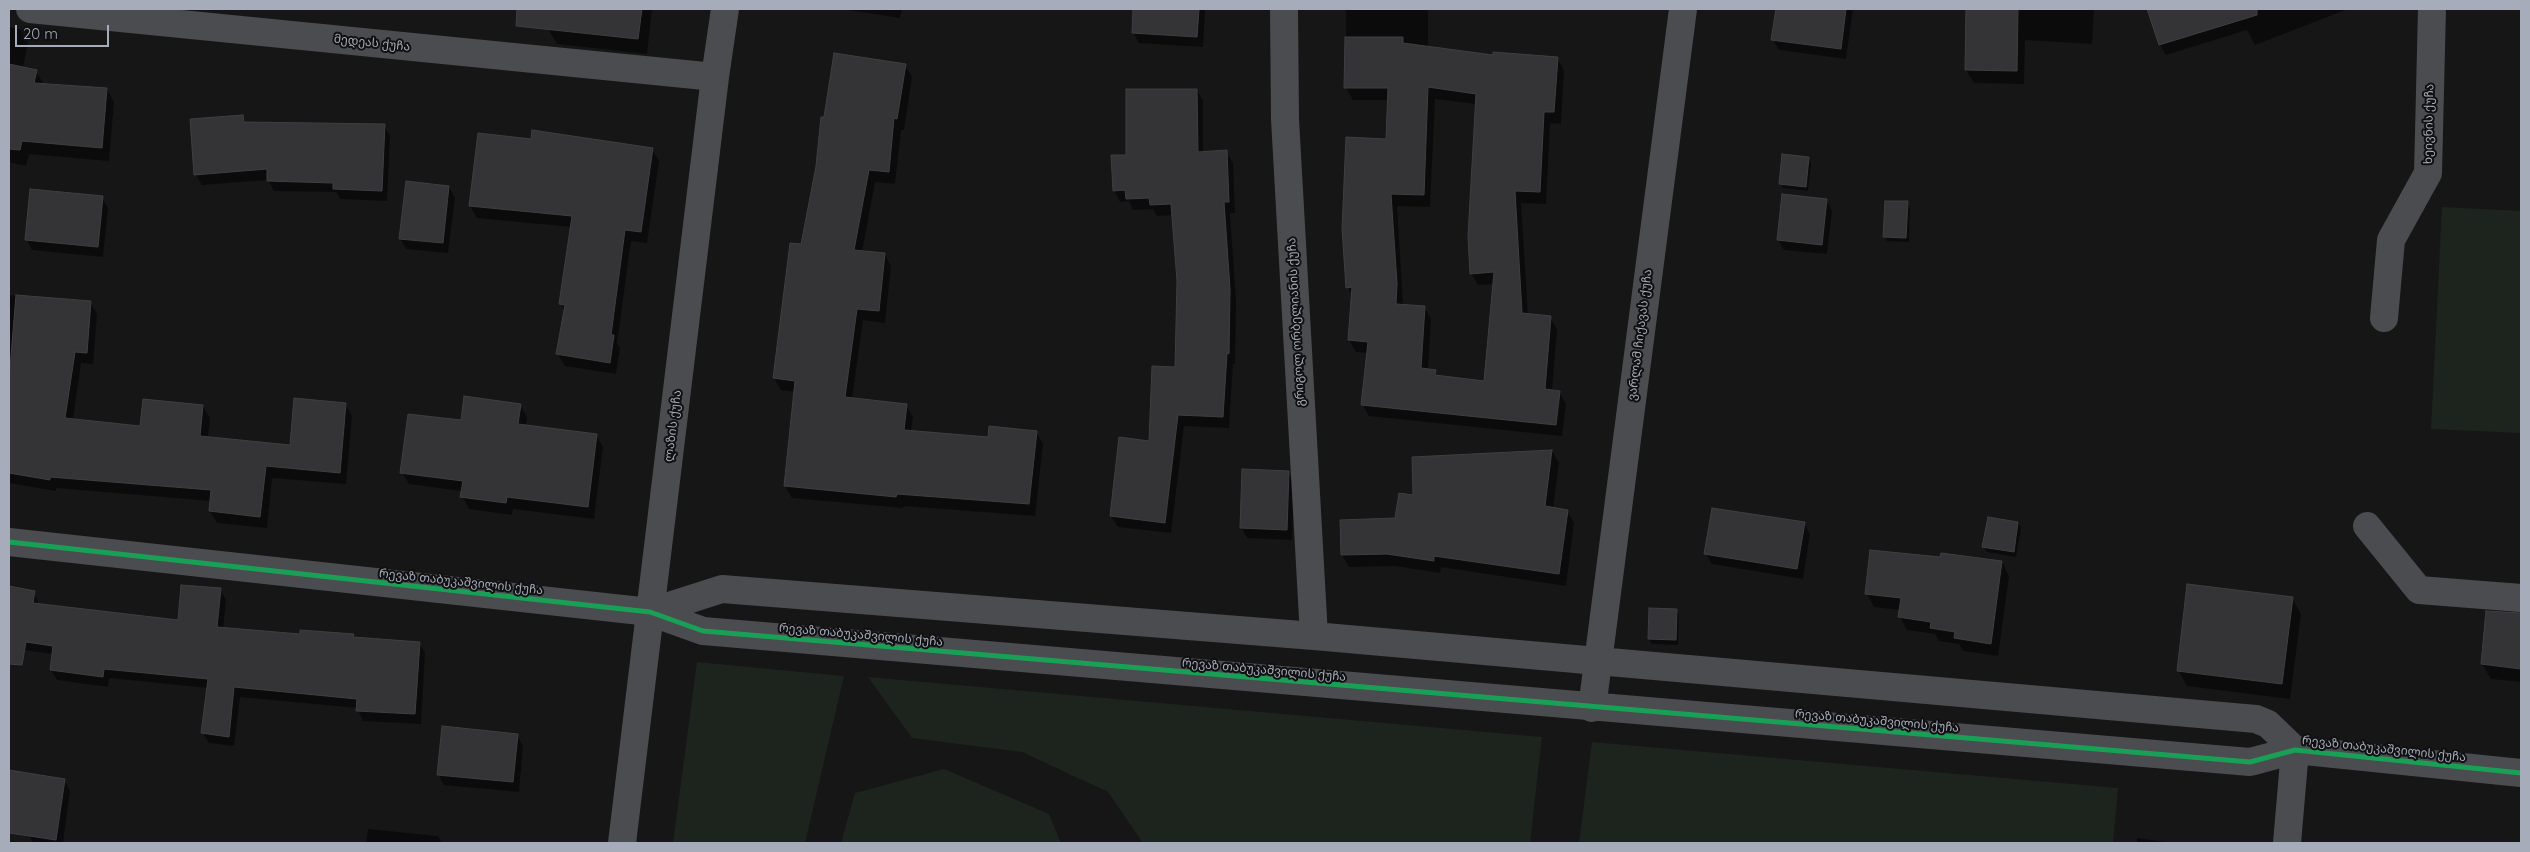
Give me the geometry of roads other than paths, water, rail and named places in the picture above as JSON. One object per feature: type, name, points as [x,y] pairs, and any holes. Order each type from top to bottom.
[{"type":"street","name":"მედეას ქუჩა","points":[[30,9],[715,77]]},
{"type":"street","name":"ლაზის ქუჩა","points":[[622,843],[715,77],[725,9]]},
{"type":"street","name":"გრიგოლ ორბელიანის ქუჩა","points":[[1284,9],[1285,119],[1314,636]]},
{"type":"street","name":"ვარლამ ჩიქავას ქუჩა","points":[[1592,708],[1683,9]]},
{"type":"street","name":"ხეივნის ქუჩა","points":[[2384,318],[2391,240],[2428,173],[2432,9]]},
{"type":"street","points":[[2367,526],[2419,590],[2521,598]]},
{"type":"street","name":"რევაზ თაბუკაშვილის ქუჩა","points":[[9,542],[650,612],[703,631],[1592,708],[2250,762],[2295,750],[2521,773]]},
{"type":"street","name":"რევაზ თაბუკაშვილის ქუჩა","points":[[650,612],[722,589],[1314,636],[2256,719],[2268,724],[2295,750]]},
{"type":"street","points":[[2287,843],[2295,750]]}]
